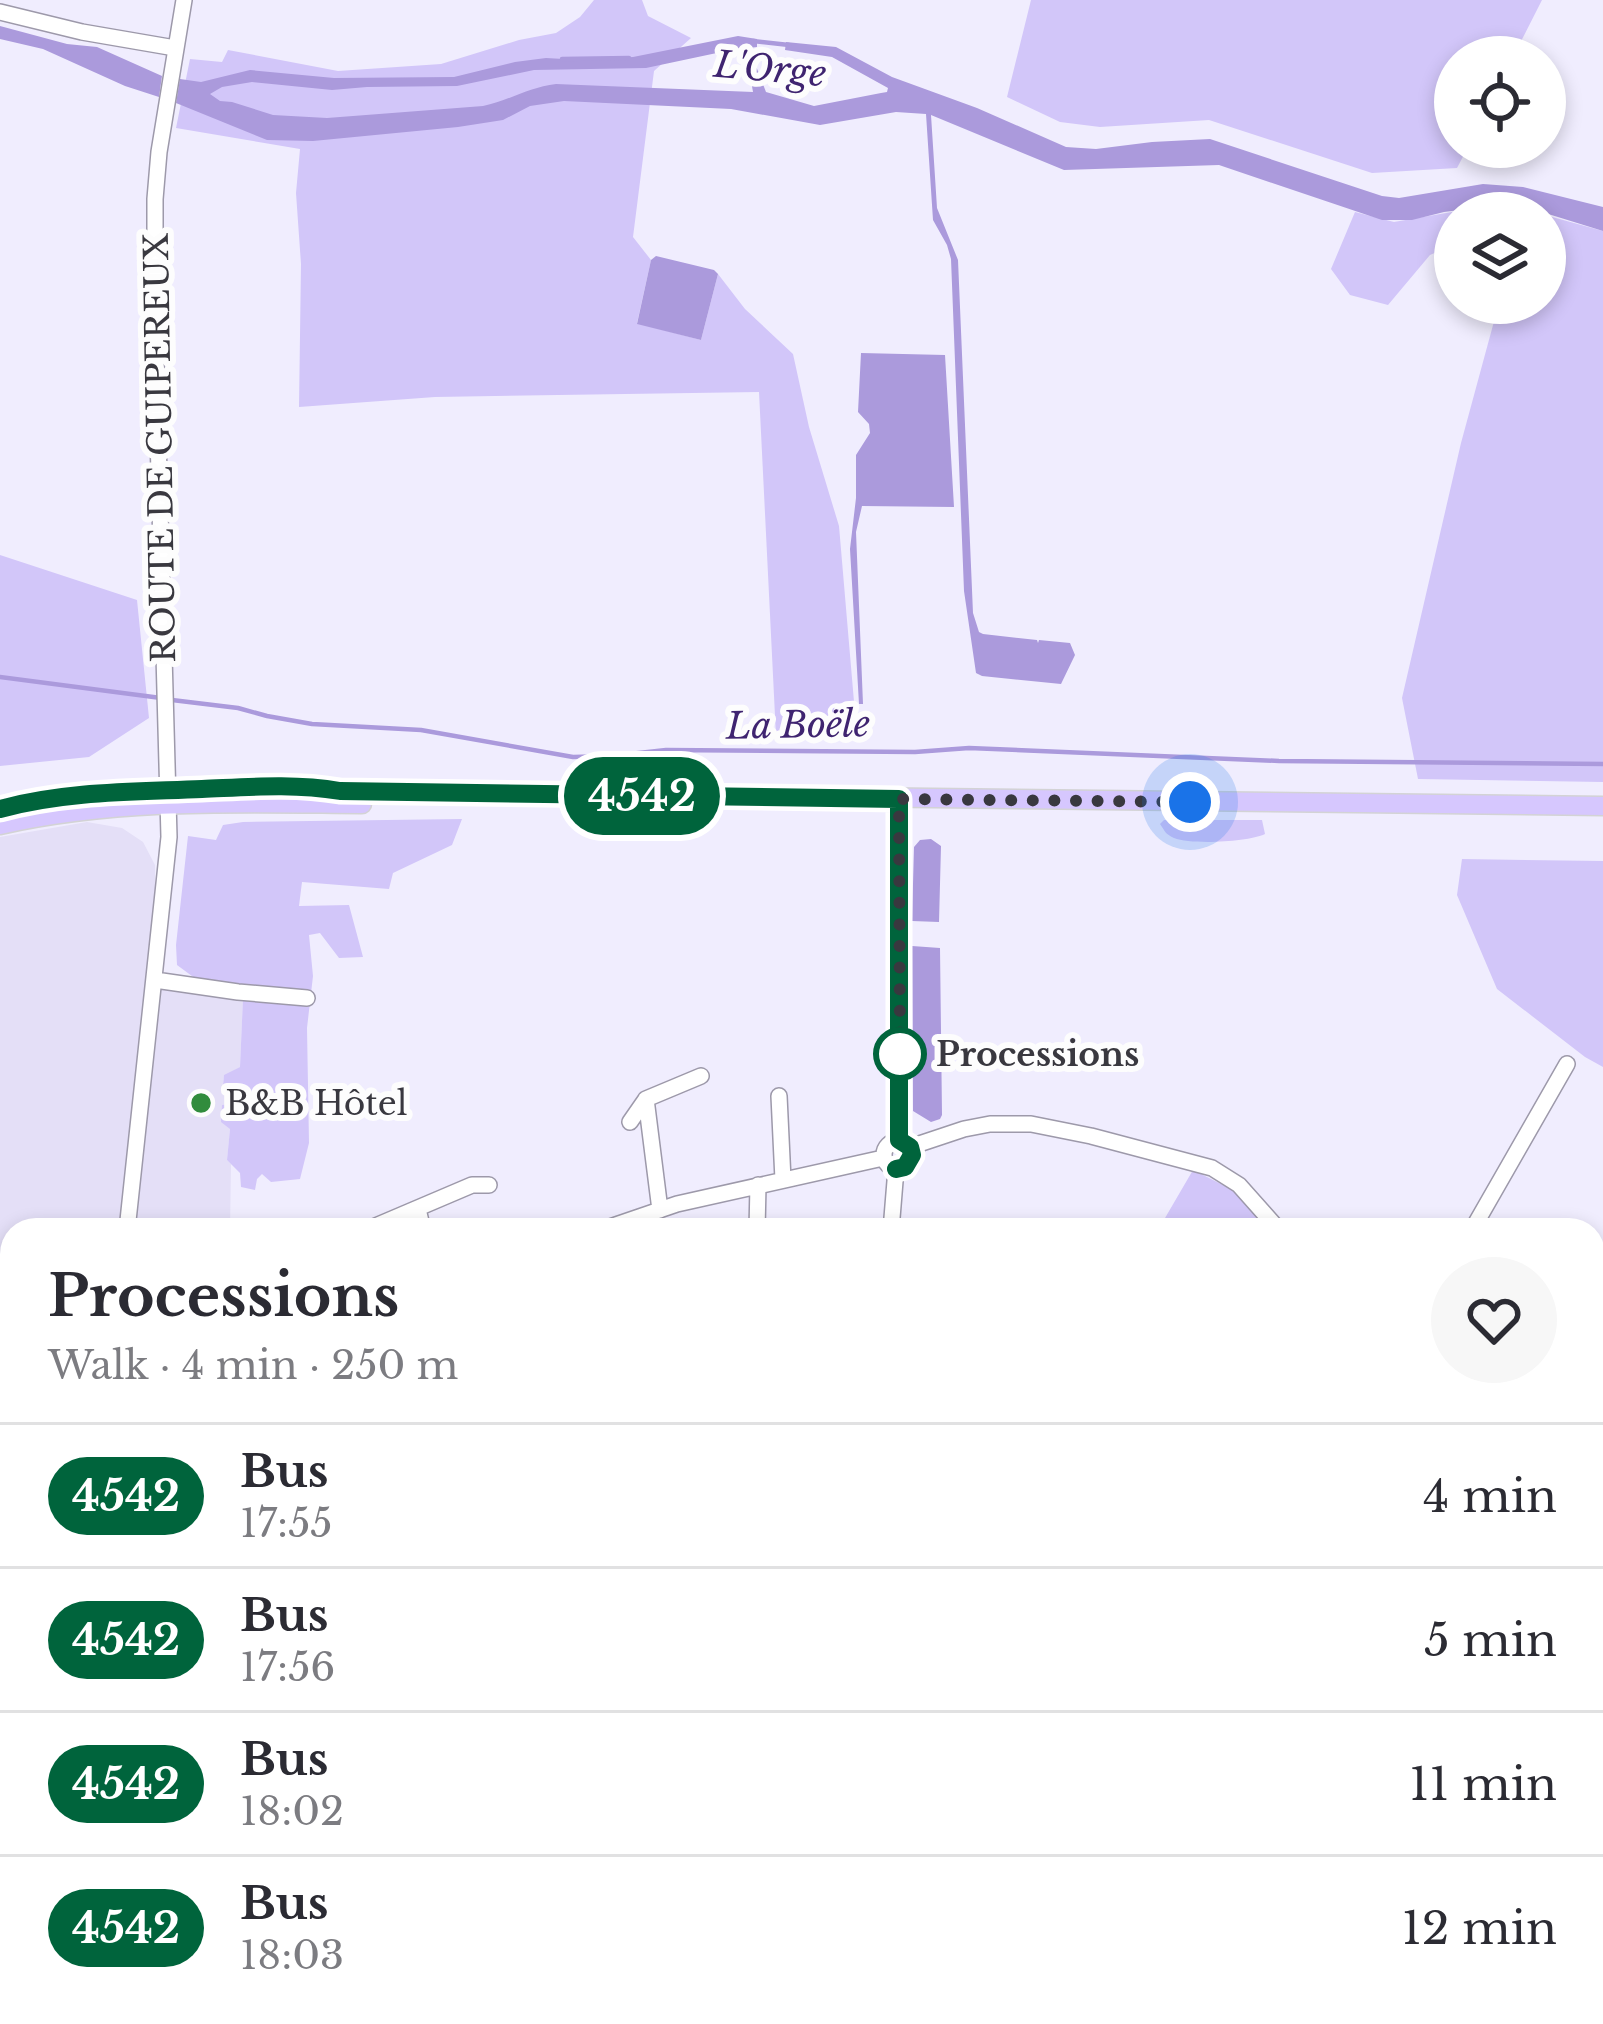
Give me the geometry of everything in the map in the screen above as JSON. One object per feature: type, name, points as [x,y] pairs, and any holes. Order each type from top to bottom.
[{"type":"main road","points":[[0,826],[170,795]]},
{"type":"main road","points":[[0,809],[64,797],[170,795],[1603,818]]},
{"type":"main road","points":[[899,804],[1603,806]]},
{"type":"street","name":"ROUTE DE GUIPEREUX","points":[[128,1218],[167,867],[170,795],[155,199],[184,0]]},
{"type":"street","points":[[0,11],[175,48]]},
{"type":"street","points":[[636,1218],[783,1180],[909,1164],[899,804]]},
{"type":"street","points":[[155,980],[308,998]]},
{"type":"street","points":[[1479,1218],[1567,1064]]},
{"type":"street","points":[[630,1122],[646,1100],[701,1076]]},
{"type":"street","points":[[779,1096],[783,1180]]},
{"type":"street","points":[[646,1100],[660,1210]]},
{"type":"street","points":[[891,1218],[887,1145],[1012,1123],[1072,1132],[1212,1168],[1239,1185],[1268,1218]]},
{"type":"street","points":[[396,1218],[472,1185],[489,1185]]},
{"type":"street","points":[[758,1186],[758,1218]]},
{"type":"street","points":[[418,1209],[420,1218]]},
{"type":"shaded area","points":[[594,0],[642,0],[648,16],[691,38],[654,71],[633,237],[651,260],[637,323],[701,340],[718,274],[745,309],[793,354],[839,526],[857,737],[776,736],[759,392],[435,397],[299,407],[301,264],[296,193],[300,149],[176,128],[190,59],[222,62],[228,50],[338,71],[441,64],[556,33],[580,17]]},
{"type":"shaded area","points":[[1031,0],[1542,0],[1524,36],[1434,36],[1434,168],[1457,168],[1372,173],[1209,120],[1100,127],[1060,122],[1007,97]]},
{"type":"shaded area","points":[[0,26],[97,47],[162,76],[159,97],[43,49],[0,39]]},
{"type":"shaded area","points":[[738,36],[757,39],[757,47],[749,48],[766,92],[814,106],[887,92],[888,88],[832,57],[785,50],[786,42],[836,47],[892,77],[1066,147],[1096,149],[1210,139],[1382,196],[1434,192],[1434,214],[1382,220],[1219,165],[1064,170],[931,115],[937,208],[958,260],[973,613],[983,634],[1070,643],[1075,655],[1061,684],[982,676],[976,673],[964,591],[951,259],[933,220],[926,114],[896,112],[820,125],[731,109],[564,101],[530,106],[503,120],[313,141],[267,140],[176,103],[180,79],[201,82],[250,70],[334,78],[454,77],[515,62],[633,57]],"holes":[[[745,47],[753,92],[556,84],[483,106],[327,118],[273,115],[210,94],[252,82],[332,90],[457,86],[534,70],[646,68]]]},
{"type":"shaded area","points":[[1483,184],[1543,192],[1435,192]]},
{"type":"shaded area","points":[[1566,198],[1603,207],[1603,231],[1566,220]]},
{"type":"shaded area","points":[[1355,212],[1394,222],[1434,215],[1434,253],[1388,305],[1350,295],[1331,269]]},
{"type":"shaded area","points":[[1566,221],[1603,231],[1603,782],[1418,779],[1402,698],[1493,324],[1566,324]]},
{"type":"shaded area","points":[[656,256],[718,274],[701,340],[637,324],[651,260]]},
{"type":"shaded area","points":[[861,353],[945,355],[954,507],[862,506],[856,532],[863,704],[859,704],[850,549],[856,455],[870,433],[858,412]]},
{"type":"shaded area","points":[[0,555],[137,600],[149,718],[89,757],[0,766]]},
{"type":"shaded area","points":[[462,819],[452,845],[393,873],[389,889],[302,882],[299,906],[349,905],[363,957],[339,958],[320,933],[309,935],[313,976],[307,1028],[309,1143],[300,1179],[271,1182],[262,1174],[255,1190],[241,1187],[240,1173],[227,1160],[230,1129],[221,1122],[222,1105],[232,1103],[236,1092],[223,1086],[224,1075],[240,1067],[243,998],[239,984],[196,979],[177,965],[188,836],[216,840],[223,825],[243,822]]},
{"type":"shaded area","points":[[1164,820],[1262,820],[1265,834],[1233,841],[1182,840],[1165,832],[1160,824]]},
{"type":"shaded area","points":[[87,822],[122,828],[143,842],[155,865],[155,979],[243,998],[240,1067],[224,1076],[223,1086],[236,1092],[232,1103],[222,1105],[230,1129],[230,1218],[0,1218],[0,837]]},
{"type":"shaded area","points":[[931,839],[941,846],[939,922],[912,921],[914,847],[920,840]]},
{"type":"shaded area","points":[[1462,859],[1603,861],[1603,1067],[1497,989],[1457,895]]},
{"type":"shaded area","points":[[912,946],[940,948],[942,1115],[931,1122],[913,1111]]},
{"type":"shaded area","points":[[1193,1170],[1235,1191],[1259,1218],[1165,1218]]},
{"type":"waterway","name":"L'Orge","points":[[753,41],[789,45]]},
{"type":"waterway","points":[[562,59],[629,58]]},
{"type":"waterway","name":"La Boële","points":[[0,677],[161,698]]},
{"type":"waterway","name":"La Boële","points":[[172,700],[312,724],[421,730],[573,757],[666,750],[915,752],[969,748],[1279,761],[1603,764]]},
{"type":"bus line","name":"4542","points":[[0,809],[131,790],[277,784],[340,791],[899,799],[899,1140],[910,1147],[912,1155],[905,1167],[896,1169]]},
{"type":"place","name":"Processions","points":[[900,1054]]},
{"type":"place","name":"B&B Hôtel","points":[[201,1103]]},
{"type":"route","points":[[900,1054],[899,799],[1190,802]]}]
